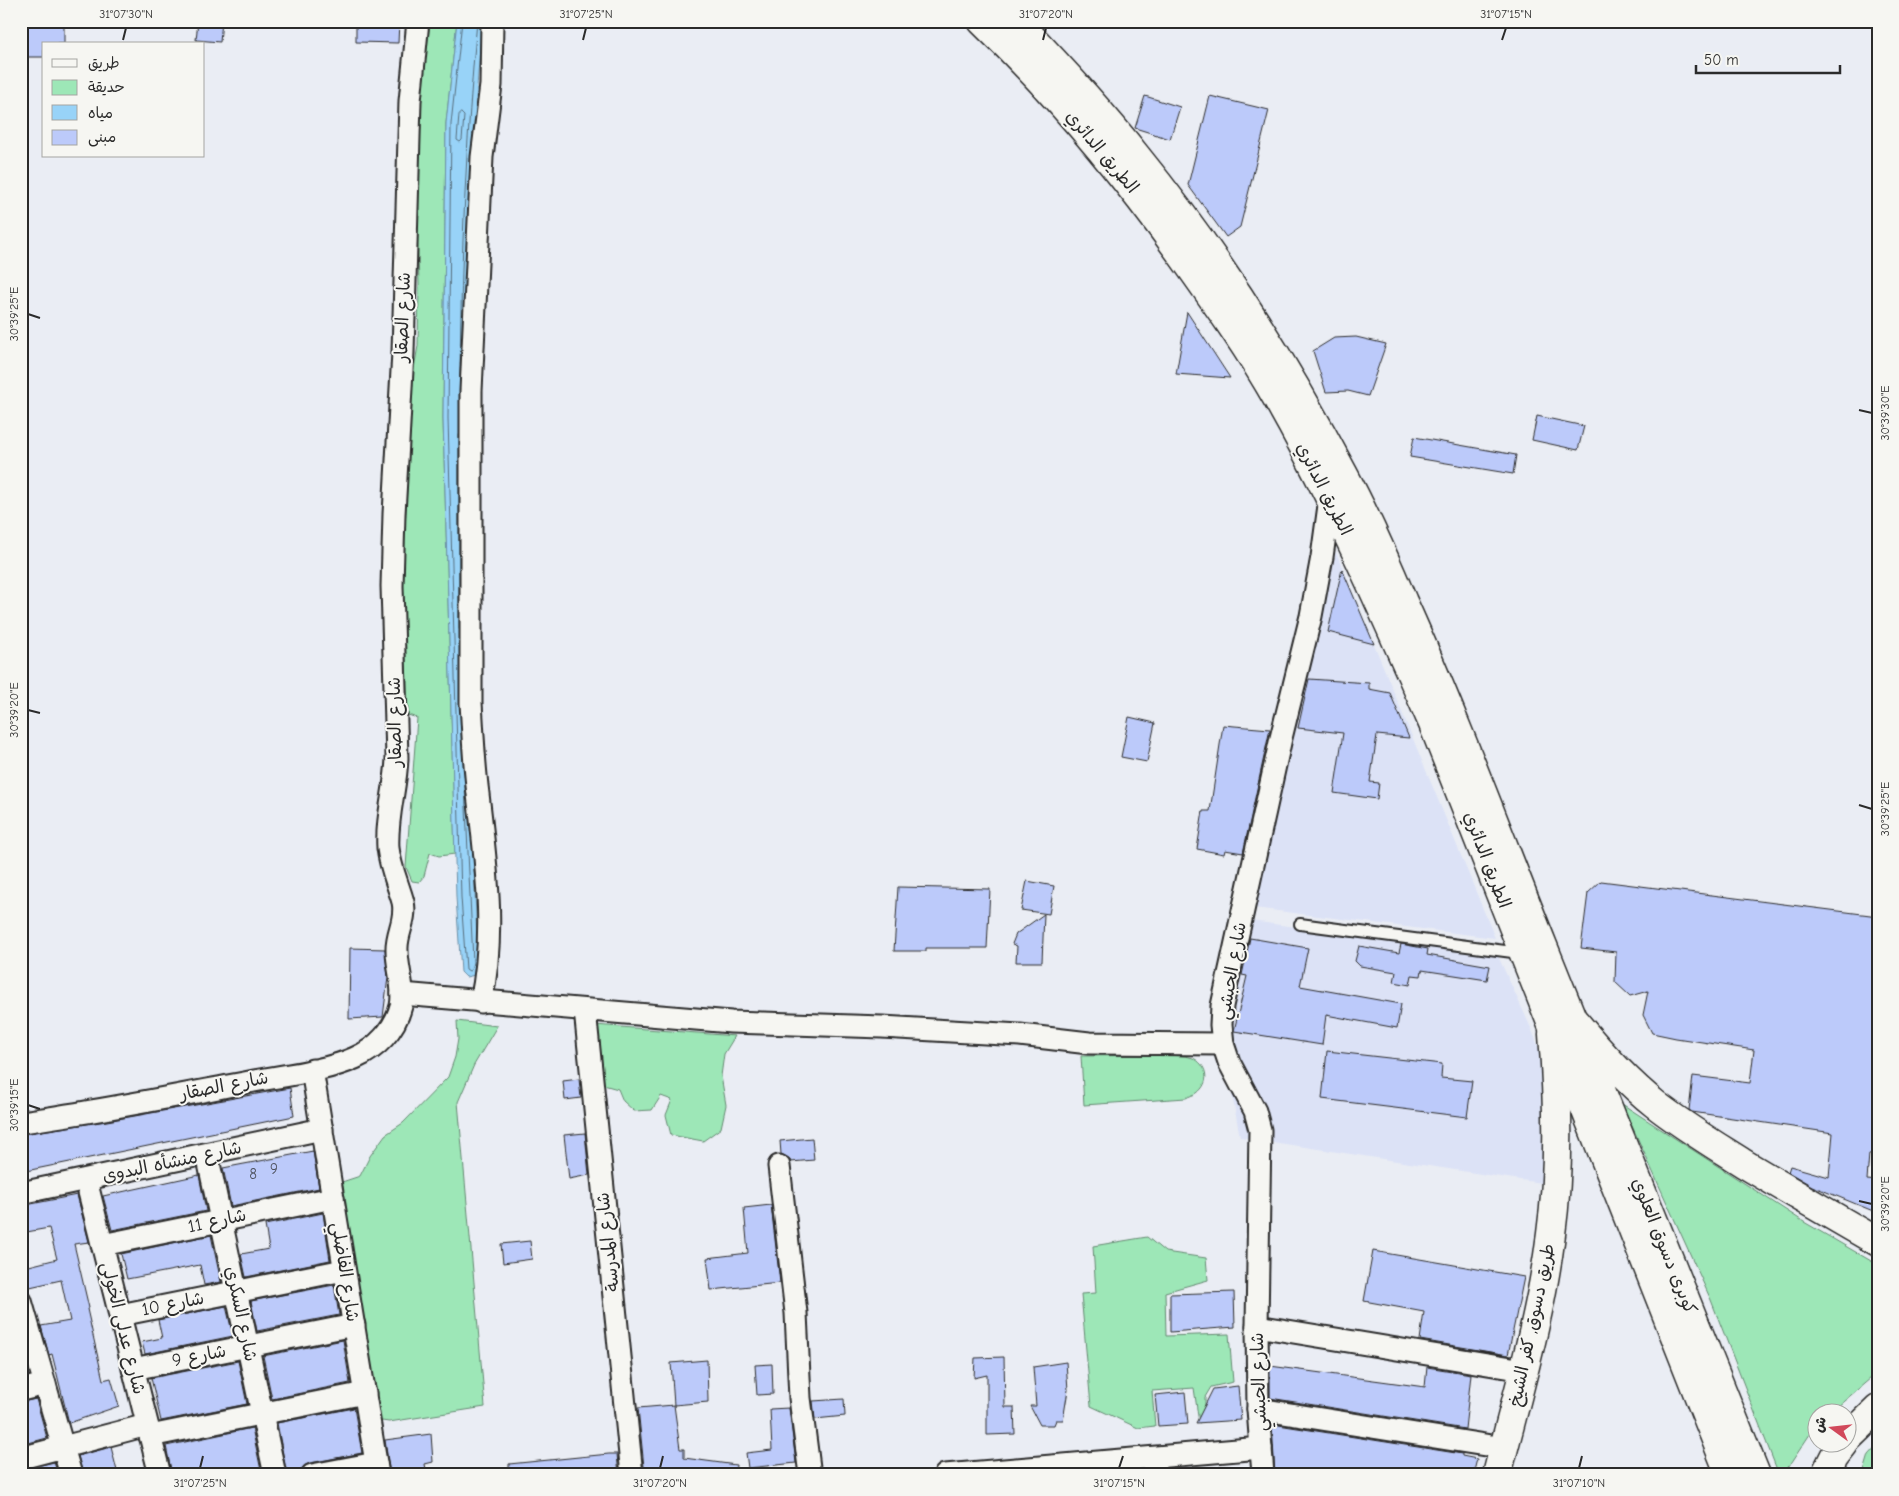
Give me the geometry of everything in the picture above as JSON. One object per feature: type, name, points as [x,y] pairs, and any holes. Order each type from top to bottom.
[{"type":"main road","name":"الطريق الدائري","points":[[982,21],[1004,42],[1080,125],[1152,212],[1217,304],[1277,399],[1330,498],[1383,610],[1433,724],[1524,953],[1562,1021]]},
{"type":"main road","name":"الطريق الدائري","points":[[1016,21],[1075,83],[1131,149],[1190,225],[1250,312],[1300,395],[1346,478],[1431,664],[1470,759],[1562,1021]]},
{"type":"main road","points":[[1562,1021],[1596,1048],[1624,1077],[1654,1103],[1686,1128],[1797,1196],[1878,1242]]},
{"type":"main road","name":"طريق دسوق, كفر الشيخ","points":[[1497,1475],[1540,1302],[1552,1234],[1557,1164],[1557,1094],[1562,1021]]},
{"type":"main road","name":"كوبرى دسوق العلوي","points":[[1562,1021],[1730,1475]]},
{"type":"main road","name":"كوبرى دسوق العلوي","points":[[1562,1021],[1756,1475]]},
{"type":"main road","points":[[1856,1430],[1878,1409]]},
{"type":"main road","points":[[1825,1475],[1836,1454]]},
{"type":"street","name":"شارع الصقار","points":[[21,1122],[79,1114],[312,1070],[354,1058],[375,1047],[391,1030],[400,1008],[402,994],[397,942],[404,912],[403,902],[392,871],[388,849],[388,826],[397,758],[392,586],[403,352],[410,101],[418,21]]},
{"type":"street","points":[[481,1002],[487,976],[490,924],[471,703],[471,391],[482,157],[491,85],[492,21]]},
{"type":"street","name":"شارع الحبشي","points":[[1263,1475],[1258,1409],[1257,1326],[1260,1130],[1255,1111],[1229,1062],[1223,1044],[1222,1006],[1310,616],[1322,557],[1330,498]]},
{"type":"street","points":[[402,994],[731,1022],[882,1027],[1020,1035],[1089,1043],[1223,1044]]},
{"type":"street","name":"شارع المدرسة","points":[[585,1010],[632,1475]]},
{"type":"street","name":"شارع الفاضلي","points":[[312,1070],[377,1469]]},
{"type":"street","name":"شارع منشأه البدوى","points":[[21,1193],[322,1129]]},
{"type":"street","name":"شارع السكري","points":[[207,1154],[275,1475]]},
{"type":"street","points":[[779,1166],[796,1313],[800,1398],[810,1475]]},
{"type":"street","name":"شارع عدلى الخولى","points":[[86,1180],[160,1475]]},
{"type":"street","name":"شارع 11","points":[[102,1245],[333,1198]]},
{"type":"street","name":"شارع 10","points":[[120,1315],[344,1270]]},
{"type":"street","points":[[21,1301],[24,1323],[45,1384],[70,1475]]},
{"type":"street","name":"شارع 9","points":[[134,1369],[354,1325]]},
{"type":"street","points":[[1257,1326],[1524,1370]]},
{"type":"street","points":[[21,1390],[45,1384]]},
{"type":"street","points":[[21,1458],[63,1447],[149,1430],[262,1413],[365,1393]]},
{"type":"street","points":[[1258,1409],[1504,1448]]},
{"type":"street","points":[[945,1475],[1113,1468],[1261,1448]]},
{"type":"street","points":[[312,1475],[377,1469]]},
{"type":"lane","points":[[1300,924],[1524,953]]},
{"type":"shaded area","points":[[1336,552],[1495,938],[1254,908]]},
{"type":"shaded area","points":[[1251,921],[1497,954],[1531,1028],[1549,1074],[1547,1184],[1240,1137],[1223,1047]]},
{"type":"green space","points":[[430,21],[457,21],[446,123],[443,418],[455,854],[439,856],[430,853],[424,876],[419,882],[412,881],[406,867],[417,718],[408,715],[403,577],[407,486],[407,409],[418,346],[419,284],[416,196],[419,120]]},
{"type":"green space","points":[[457,1021],[497,1026],[474,1065],[458,1102],[485,1407],[389,1422],[374,1420],[342,1182],[360,1176],[370,1156],[385,1135],[403,1123],[448,1077],[455,1057],[458,1039]]},
{"type":"green space","points":[[595,1025],[735,1036],[724,1054],[721,1076],[726,1105],[721,1128],[703,1141],[671,1135],[666,1115],[672,1100],[661,1096],[652,1110],[634,1111],[623,1101],[618,1089],[600,1084]]},
{"type":"green space","points":[[1167,1055],[1192,1058],[1203,1066],[1206,1080],[1197,1093],[1186,1098],[1084,1105],[1081,1056]]},
{"type":"green space","points":[[1622,1104],[1804,1222],[1878,1265],[1878,1372],[1841,1404],[1806,1404],[1806,1440],[1783,1475],[1779,1475],[1711,1300]]},
{"type":"green space","points":[[1147,1237],[1165,1252],[1206,1258],[1208,1280],[1165,1292],[1166,1336],[1229,1334],[1233,1382],[1211,1387],[1205,1397],[1205,1421],[1199,1423],[1194,1388],[1152,1391],[1155,1426],[1138,1428],[1091,1406],[1081,1294],[1096,1293],[1093,1246]]},
{"type":"green space","points":[[1878,1445],[1878,1475],[1863,1475],[1869,1455]]},
{"type":"water","points":[[457,21],[482,21],[476,100],[466,316],[464,635],[478,963],[475,975],[466,977],[461,972],[456,897],[443,418],[446,123]]},
{"type":"building","points":[[23,21],[64,21],[64,42],[42,42],[42,57],[23,57]]},
{"type":"building","points":[[198,21],[222,21],[220,42],[196,40]]},
{"type":"building","points":[[356,21],[399,21],[398,43],[356,42]]},
{"type":"building","points":[[1145,96],[1180,107],[1170,139],[1135,128]]},
{"type":"building","points":[[1210,96],[1269,110],[1240,227],[1226,237],[1188,185]]},
{"type":"building","points":[[1187,312],[1230,378],[1176,374]]},
{"type":"building","points":[[1356,337],[1386,344],[1368,396],[1348,391],[1326,392],[1313,351],[1334,338]]},
{"type":"building","points":[[1537,416],[1584,426],[1578,450],[1532,440]]},
{"type":"building","points":[[1414,437],[1516,455],[1513,474],[1410,457]]},
{"type":"building","points":[[1342,569],[1374,644],[1328,632]]},
{"type":"building","points":[[1309,679],[1369,683],[1369,689],[1390,693],[1409,738],[1377,735],[1370,782],[1379,783],[1377,799],[1334,793],[1343,733],[1298,728]]},
{"type":"building","points":[[1129,717],[1155,723],[1147,762],[1121,757]]},
{"type":"building","points":[[1223,725],[1270,729],[1243,853],[1225,850],[1224,854],[1197,849],[1203,811],[1210,811]]},
{"type":"building","points":[[1027,881],[1054,886],[1049,914],[1021,910]]},
{"type":"building","points":[[1601,881],[1878,916],[1878,1152],[1869,1154],[1867,1180],[1878,1181],[1878,1213],[1812,1186],[1788,1172],[1790,1166],[1829,1177],[1833,1133],[1692,1112],[1689,1110],[1693,1076],[1750,1083],[1754,1050],[1652,1033],[1643,1015],[1648,991],[1630,996],[1615,982],[1616,952],[1581,948],[1588,893]]},
{"type":"building","points":[[898,887],[990,889],[987,948],[926,948],[926,951],[894,951]]},
{"type":"building","points":[[1044,914],[1042,962],[1016,962],[1017,946],[1012,944],[1016,934]]},
{"type":"building","points":[[1250,938],[1308,948],[1300,986],[1401,1004],[1397,1028],[1326,1015],[1322,1045],[1234,1031],[1247,976],[1242,975]]},
{"type":"building","points":[[1401,944],[1428,949],[1427,955],[1490,966],[1487,980],[1422,970],[1421,976],[1412,975],[1410,985],[1394,982],[1396,972],[1360,966],[1355,961],[1359,946],[1399,953]]},
{"type":"building","points":[[350,948],[385,949],[388,977],[383,1017],[349,1019]]},
{"type":"building","points":[[1327,1051],[1442,1064],[1441,1078],[1472,1081],[1467,1117],[1322,1099]]},
{"type":"building","points":[[579,1079],[581,1098],[565,1100],[563,1081]]},
{"type":"building","points":[[290,1088],[294,1116],[21,1172],[21,1134],[107,1121]]},
{"type":"building","points":[[585,1133],[589,1175],[569,1179],[564,1135]]},
{"type":"building","points":[[812,1138],[814,1160],[791,1162],[789,1158],[781,1154],[780,1141]]},
{"type":"building","points":[[313,1151],[319,1188],[231,1206],[223,1168]]},
{"type":"building","points":[[199,1175],[206,1211],[112,1230],[103,1196]]},
{"type":"building","points":[[77,1195],[89,1242],[74,1244],[103,1380],[111,1378],[119,1406],[69,1423],[52,1354],[49,1355],[41,1326],[70,1321],[61,1280],[21,1289],[21,1268],[57,1259],[49,1228],[21,1233],[21,1206]]},
{"type":"building","points":[[771,1205],[780,1283],[711,1290],[707,1258],[748,1253],[744,1208]]},
{"type":"building","points":[[323,1213],[330,1260],[246,1277],[241,1254],[269,1249],[265,1225]]},
{"type":"building","points":[[211,1235],[221,1282],[204,1285],[200,1265],[127,1279],[121,1254]]},
{"type":"building","points":[[530,1241],[532,1259],[503,1263],[501,1244]]},
{"type":"building","points":[[1373,1251],[1524,1277],[1508,1355],[1420,1340],[1424,1312],[1364,1301]]},
{"type":"building","points":[[334,1285],[339,1315],[257,1331],[251,1301]]},
{"type":"building","points":[[1234,1292],[1235,1327],[1170,1332],[1170,1294]]},
{"type":"building","points":[[226,1306],[233,1336],[145,1354],[142,1342],[162,1338],[158,1320]]},
{"type":"building","points":[[343,1340],[350,1383],[272,1399],[263,1356]]},
{"type":"building","points":[[1004,1357],[1005,1407],[1014,1407],[1015,1434],[987,1435],[987,1375],[974,1378],[975,1358]]},
{"type":"building","points":[[707,1360],[708,1402],[674,1405],[671,1363]]},
{"type":"building","points":[[238,1361],[247,1404],[161,1421],[151,1378]]},
{"type":"building","points":[[1066,1362],[1068,1390],[1063,1420],[1056,1420],[1054,1425],[1040,1425],[1030,1406],[1036,1406],[1033,1367]]},
{"type":"building","points":[[772,1364],[773,1394],[757,1395],[755,1365]]},
{"type":"building","points":[[1270,1366],[1425,1387],[1427,1367],[1471,1374],[1465,1429],[1270,1398]]},
{"type":"building","points":[[1238,1386],[1241,1420],[1196,1423],[1213,1389]]},
{"type":"building","points":[[1185,1392],[1188,1424],[1158,1426],[1155,1395]]},
{"type":"building","points":[[36,1399],[47,1438],[21,1445],[21,1402]]},
{"type":"building","points":[[844,1399],[845,1416],[815,1419],[813,1401]]},
{"type":"building","points":[[674,1405],[680,1449],[684,1449],[684,1458],[736,1465],[735,1475],[663,1475],[644,1467],[638,1408]]},
{"type":"building","points":[[354,1408],[362,1453],[310,1463],[304,1466],[300,1475],[287,1475],[277,1423]]},
{"type":"building","points":[[789,1408],[796,1463],[748,1468],[746,1453],[772,1450],[770,1409]]},
{"type":"building","points":[[1272,1424],[1462,1454],[1462,1456],[1477,1459],[1473,1475],[1390,1475],[1367,1471],[1366,1475],[1275,1475]]},
{"type":"building","points":[[252,1428],[262,1475],[172,1475],[166,1446]]},
{"type":"building","points":[[431,1434],[433,1462],[425,1464],[427,1475],[390,1475],[385,1440]]},
{"type":"building","points":[[111,1447],[118,1475],[83,1475],[78,1456]]},
{"type":"building","points":[[617,1454],[619,1475],[509,1475],[509,1464]]},
{"type":"building","points":[[54,1462],[58,1475],[21,1475],[21,1470]]}]
